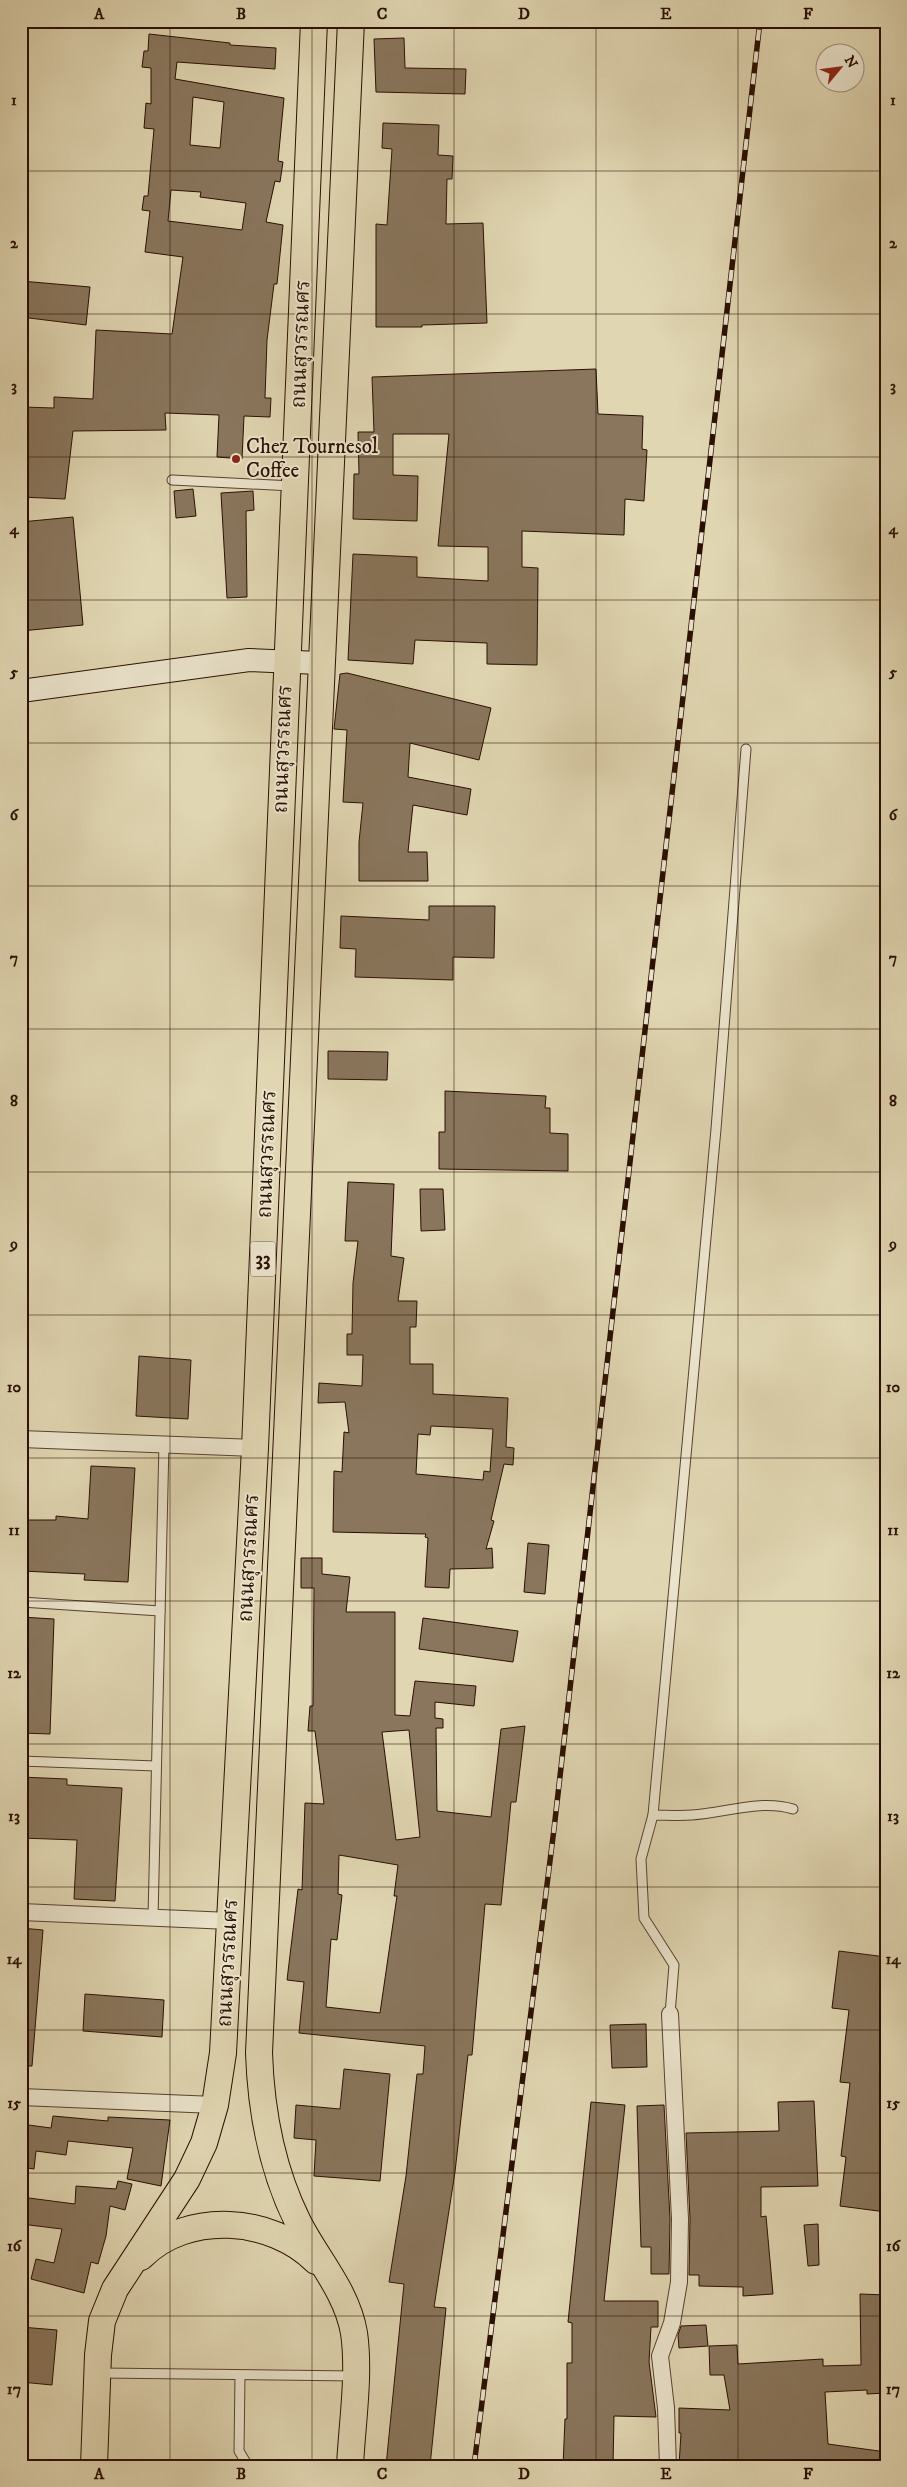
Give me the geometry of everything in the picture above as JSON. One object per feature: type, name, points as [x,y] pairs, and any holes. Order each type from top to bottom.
[{"type":"main road","name":"ถนนสุวรรณศร","points":[[94,2466],[102,2321],[114,2289],[187,2179],[204,2144],[215,2105],[223,2053],[255,1448],[286,661],[314,21]]},
{"type":"main road","name":"ถนนสุวรรณศร","points":[[350,2466],[355,2376],[354,2332],[345,2302],[297,2221],[277,2173],[267,2135],[262,2101],[259,2053],[320,663],[351,21]]},
{"type":"main road","points":[[21,691],[249,660],[320,663]]},
{"type":"main road","points":[[123,2276],[147,2251],[168,2238],[193,2228],[230,2224],[270,2232],[297,2245],[325,2269]]},
{"type":"street","points":[[21,1439],[255,1448]]},
{"type":"street","points":[[21,1912],[230,1921]]},
{"type":"street","points":[[668,2466],[666,2408],[660,2356],[672,2323],[679,2282],[680,2219],[670,2014]]},
{"type":"street","points":[[21,2098],[215,2105]]},
{"type":"lane","points":[[172,480],[295,486]]},
{"type":"lane","points":[[670,2014],[674,1965],[644,1918],[641,1859],[652,1815],[717,1119],[746,749]]},
{"type":"lane","points":[[153,1918],[164,1443]]},
{"type":"lane","points":[[21,1602],[160,1611]]},
{"type":"lane","points":[[21,1760],[156,1766]]},
{"type":"lane","points":[[652,1815],[693,1815],[720,1810],[782,1805],[793,1809]]},
{"type":"lane","points":[[98,2373],[355,2376]]},
{"type":"lane","points":[[240,2376],[239,2452],[248,2466]]},
{"type":"building","points":[[149,34],[230,43],[230,45],[276,48],[275,69],[177,62],[175,79],[284,98],[278,161],[283,162],[280,182],[275,181],[266,222],[283,225],[277,284],[274,284],[267,340],[265,398],[271,398],[270,417],[244,416],[242,459],[217,457],[219,415],[165,413],[166,430],[73,431],[65,499],[21,497],[22,407],[54,408],[54,397],[93,399],[96,330],[172,334],[183,257],[145,252],[150,211],[142,210],[144,196],[148,196],[154,129],[144,128],[146,103],[151,104],[151,68],[142,67],[144,51],[148,51]],"holes":[[[193,97],[224,102],[220,148],[190,145]],[[171,190],[201,192],[200,197],[246,203],[242,230],[168,221]]]},
{"type":"building","points":[[404,38],[405,68],[466,69],[465,94],[376,92],[374,39]]},
{"type":"building","points":[[383,123],[439,125],[438,155],[453,156],[452,179],[447,179],[446,224],[483,223],[487,323],[422,325],[422,327],[376,327],[376,224],[387,225],[392,149],[382,148]]},
{"type":"building","points":[[21,281],[90,287],[86,325],[21,317]]},
{"type":"building","points":[[596,369],[598,414],[643,416],[642,449],[647,450],[644,501],[625,499],[624,535],[522,531],[522,567],[538,568],[537,665],[487,664],[487,643],[415,640],[413,664],[348,660],[353,554],[417,557],[417,577],[488,581],[488,547],[438,546],[449,434],[393,434],[393,475],[418,476],[417,521],[353,519],[354,474],[359,474],[358,432],[374,432],[372,377]]},
{"type":"building","points":[[193,489],[196,516],[176,518],[174,491]]},
{"type":"building","points":[[253,491],[254,510],[246,511],[247,597],[227,598],[221,493]]},
{"type":"building","points":[[73,517],[83,625],[21,631],[21,522]]},
{"type":"building","points":[[347,673],[491,708],[479,760],[410,743],[408,777],[471,789],[467,815],[413,805],[408,852],[427,852],[428,881],[359,881],[359,842],[363,803],[343,802],[347,730],[334,729],[340,674]]},
{"type":"building","points":[[429,906],[495,906],[494,958],[453,957],[453,980],[355,977],[356,949],[340,948],[341,916],[429,920]]},
{"type":"building","points":[[328,1051],[388,1052],[387,1080],[328,1079]]},
{"type":"building","points":[[445,1091],[546,1096],[545,1108],[550,1108],[550,1133],[568,1134],[568,1171],[439,1169],[439,1132],[445,1132]]},
{"type":"building","points":[[348,1182],[394,1184],[391,1256],[404,1258],[398,1301],[417,1301],[416,1327],[410,1327],[410,1364],[433,1364],[433,1394],[508,1398],[506,1447],[514,1448],[513,1465],[504,1464],[491,1520],[494,1521],[486,1549],[492,1548],[493,1568],[450,1569],[449,1588],[425,1587],[428,1538],[425,1537],[426,1534],[333,1532],[334,1471],[342,1472],[344,1432],[349,1433],[345,1402],[318,1403],[319,1383],[362,1386],[363,1355],[347,1355],[347,1334],[352,1334],[353,1283],[358,1241],[345,1241]],"holes":[[[431,1426],[493,1429],[490,1472],[484,1471],[483,1480],[416,1474],[418,1434],[430,1435]]]},
{"type":"building","points":[[420,1189],[443,1189],[445,1230],[421,1231]]},
{"type":"building","points":[[139,1356],[191,1360],[188,1419],[136,1416]]},
{"type":"building","points":[[91,1466],[135,1468],[128,1582],[84,1580],[85,1574],[22,1571],[24,1520],[56,1520],[56,1516],[88,1519]]},
{"type":"building","points":[[528,1543],[549,1545],[545,1594],[524,1592]]},
{"type":"building","points":[[301,1558],[322,1558],[322,1574],[350,1577],[346,1612],[395,1612],[395,1715],[410,1716],[415,1681],[476,1686],[474,1706],[435,1702],[435,1718],[443,1719],[443,1728],[436,1728],[437,1811],[491,1817],[501,1729],[525,1726],[516,1802],[511,1802],[501,1905],[485,1904],[472,2055],[468,2055],[455,2172],[434,2307],[446,2308],[430,2466],[386,2466],[404,2284],[389,2282],[406,2176],[417,2074],[423,2074],[425,2046],[299,2033],[304,1982],[287,1980],[298,1889],[302,1890],[305,1803],[324,1804],[315,1731],[308,1731],[310,1706],[313,1706],[314,1588],[301,1588]],"holes":[[[409,1730],[420,1837],[396,1840],[382,1732]],[[339,1855],[398,1865],[394,1896],[397,1896],[380,2013],[326,2007],[331,1939],[337,1940],[342,1895],[338,1894]]]},
{"type":"building","points":[[21,1617],[54,1619],[50,1734],[21,1733]]},
{"type":"building","points":[[423,1618],[518,1631],[513,1662],[419,1649]]},
{"type":"building","points":[[21,1777],[67,1779],[67,1785],[122,1788],[115,1901],[74,1899],[77,1840],[21,1838]]},
{"type":"building","points":[[21,1928],[43,1930],[32,2066],[21,2066]]},
{"type":"building","points":[[839,1951],[886,1957],[886,2212],[840,2206],[846,2157],[841,2156],[850,2083],[840,2082],[849,2010],[832,2008]]},
{"type":"building","points":[[85,1994],[164,2000],[162,2037],[83,2031]]},
{"type":"building","points":[[646,2024],[647,2067],[612,2068],[610,2025]]},
{"type":"building","points":[[344,2069],[390,2074],[380,2181],[314,2176],[316,2140],[294,2138],[296,2105],[340,2109]]},
{"type":"building","points":[[814,2101],[818,2186],[761,2187],[761,2217],[766,2216],[773,2294],[743,2296],[743,2287],[699,2286],[699,2275],[689,2275],[690,2219],[686,2133],[779,2131],[778,2102]]},
{"type":"building","points":[[591,2102],[625,2105],[604,2301],[658,2301],[658,2327],[651,2327],[649,2362],[656,2417],[614,2416],[613,2466],[563,2466],[565,2419],[567,2419],[567,2363],[572,2363],[572,2323],[568,2322]]},
{"type":"building","points":[[664,2105],[670,2219],[669,2274],[651,2274],[651,2247],[641,2247],[637,2106]]},
{"type":"building","points":[[53,2116],[108,2121],[108,2117],[170,2120],[161,2186],[127,2179],[133,2148],[68,2141],[66,2155],[36,2151],[34,2169],[21,2167],[21,2124],[51,2128]]},
{"type":"building","points":[[118,2181],[132,2184],[125,2210],[110,2206],[106,2236],[98,2264],[91,2262],[84,2293],[31,2279],[36,2259],[54,2263],[62,2229],[21,2224],[21,2197],[75,2204],[76,2186],[116,2189]]},
{"type":"building","points":[[818,2224],[819,2265],[808,2266],[804,2225]]},
{"type":"building","points":[[860,2294],[886,2295],[886,2393],[867,2394],[867,2390],[825,2392],[828,2444],[886,2452],[886,2466],[679,2466],[681,2433],[679,2433],[679,2408],[730,2410],[724,2375],[710,2375],[709,2346],[737,2345],[738,2364],[823,2359],[823,2366],[861,2365]]},
{"type":"building","points":[[706,2325],[708,2346],[679,2348],[678,2335],[681,2326]]},
{"type":"building","points":[[21,2327],[57,2330],[52,2385],[21,2382]]},
{"type":"railway","points":[[474,2466],[554,1829],[760,21]]},
{"type":"place","name":"Chez Tournesol Coffee","points":[[236,459]]}]
